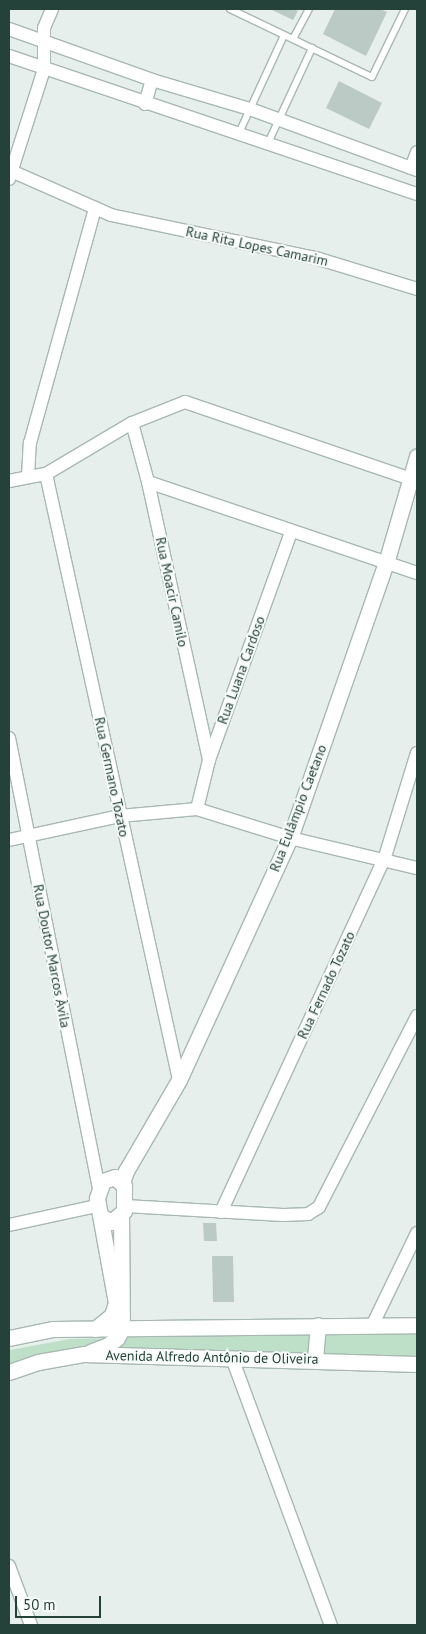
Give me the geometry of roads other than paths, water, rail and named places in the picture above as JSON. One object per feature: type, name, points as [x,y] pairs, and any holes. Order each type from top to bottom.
[{"type":"street","points":[[9,173],[44,68],[44,28],[52,9]]},
{"type":"street","points":[[9,29],[152,80],[250,109],[414,169],[417,152]]},
{"type":"street","points":[[9,56],[146,104],[239,133],[417,194]]},
{"type":"street","points":[[146,104],[152,80]]},
{"type":"street","name":"Rua Rita Lopes Camarim","points":[[9,173],[111,215],[319,259],[417,289]]},
{"type":"street","points":[[28,477],[30,443],[95,208]]},
{"type":"street","points":[[9,481],[46,474],[132,423],[185,402],[414,480]]},
{"type":"street","name":"Rua Moacir Camilo","points":[[132,423],[148,482],[209,760]]},
{"type":"street","name":"Rua Eulâmpio Caetano","points":[[122,1177],[179,1080],[290,838],[414,480],[417,456]]},
{"type":"street","name":"Rua Germano Tozato","points":[[46,474],[179,1080]]},
{"type":"street","points":[[148,482],[291,532],[417,573]]},
{"type":"street","name":"Rua Luana Cardoso","points":[[197,809],[209,760],[291,532]]},
{"type":"street","name":"Rua Doutor Marcos Àvila","points":[[9,738],[99,1181]]},
{"type":"street","name":"Rua Fernado Tozato","points":[[221,1212],[384,860],[417,753]]},
{"type":"street","points":[[9,840],[120,816],[197,809],[290,838],[417,868]]},
{"type":"street","points":[[9,1222],[97,1210],[111,1222],[126,1211],[308,1214],[319,1207],[417,1016]]},
{"type":"street","points":[[84,1354],[108,1345],[117,1338],[122,1328],[126,1211],[122,1177],[110,1177],[99,1181],[97,1210],[116,1303],[112,1315],[95,1329]]},
{"type":"street","points":[[373,1324],[417,1233]]},
{"type":"street","points":[[315,1359],[318,1325]]},
{"type":"street","name":"Avenida Alfredo Antônio de Oliveira","points":[[9,1338],[53,1329],[417,1325]]},
{"type":"street","name":"Avenida Alfredo Antônio de Oliveira","points":[[9,1372],[38,1362],[84,1354],[315,1359],[417,1364]]},
{"type":"street","points":[[232,1358],[331,1625]]},
{"type":"street","points":[[9,1566],[31,1625]]},
{"type":"lane","points":[[230,9],[372,77],[405,9]]},
{"type":"lane","points":[[293,39],[309,9]]},
{"type":"lane","points":[[239,133],[284,36]]},
{"type":"lane","points":[[268,143],[312,48]]}]
